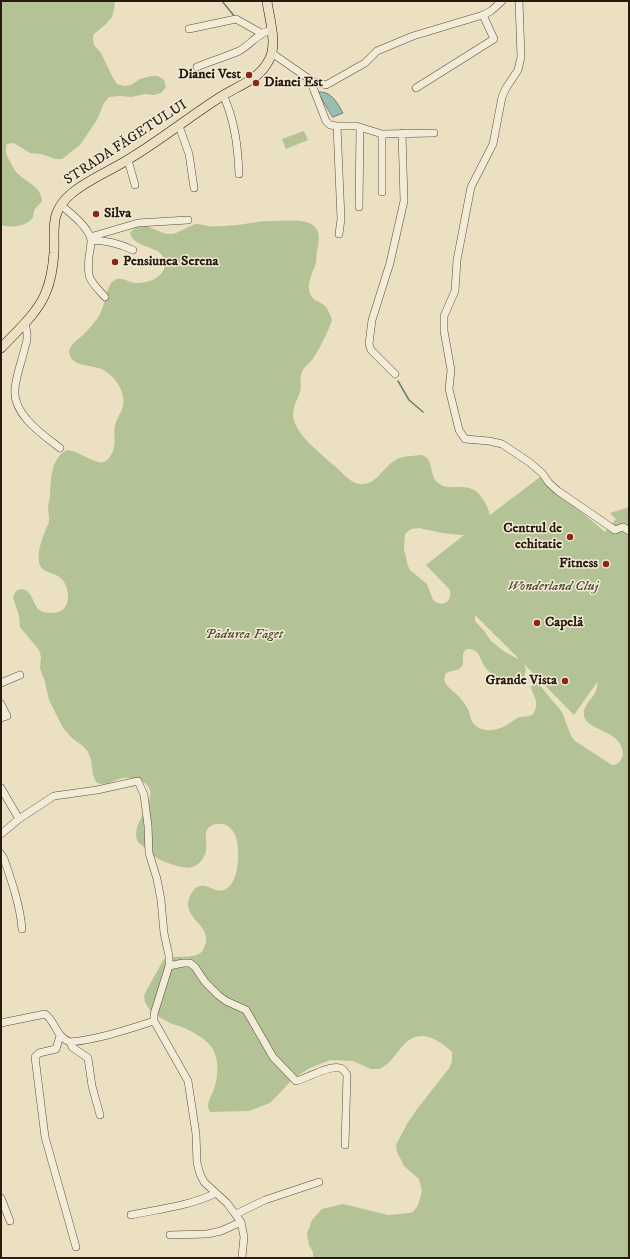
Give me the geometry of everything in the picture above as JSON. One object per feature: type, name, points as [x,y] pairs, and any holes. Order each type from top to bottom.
[{"type":"main road","points":[[267,1],[273,44],[272,54]]},
{"type":"main road","name":"STRADA FĂGETULUI","points":[[1,348],[24,324],[41,303],[46,293],[52,270],[54,252],[54,218],[66,198],[80,187],[128,160],[180,126],[223,95],[252,79],[265,67],[272,54]]},
{"type":"street","points":[[272,54],[312,81],[326,85],[365,63],[377,51],[413,36],[483,15],[491,11],[502,1]]},
{"type":"street","points":[[519,1],[521,57],[518,70],[502,96],[493,144],[471,187],[457,260],[455,291],[444,316],[444,331],[451,370],[449,389],[459,430],[465,439],[489,441],[502,444],[529,462],[542,473],[549,484],[558,492],[615,530],[623,527],[629,531]]},
{"type":"street","points":[[416,88],[494,39],[483,15]]},
{"type":"street","points":[[189,29],[236,19],[261,33]]},
{"type":"street","points":[[197,67],[247,46],[261,33],[271,30]]},
{"type":"street","points":[[312,81],[326,121],[330,125],[356,126],[382,134],[434,133]]},
{"type":"street","points":[[223,95],[231,115],[236,134],[239,174]]},
{"type":"street","points":[[180,126],[189,154],[194,188]]},
{"type":"street","points":[[337,126],[341,219],[339,234]]},
{"type":"street","points":[[359,207],[360,128]]},
{"type":"street","points":[[395,374],[371,350],[369,344],[372,320],[390,263],[404,201],[402,133]]},
{"type":"street","points":[[382,134],[382,192]]},
{"type":"street","points":[[128,160],[135,185]]},
{"type":"street","points":[[61,205],[77,219],[90,239],[88,274],[92,282],[105,297]]},
{"type":"street","points":[[90,239],[138,223],[188,220]]},
{"type":"street","points":[[90,239],[117,243],[132,250]]},
{"type":"street","points":[[24,324],[27,329],[27,342],[15,386],[15,397],[18,407],[34,428],[60,448]]},
{"type":"street","points":[[1,683],[20,675]]},
{"type":"street","points":[[1,704],[7,716],[1,718]]},
{"type":"street","points":[[1,834],[19,819],[54,796],[96,790],[138,781],[144,794],[148,826],[149,854],[157,879],[161,900],[164,933],[169,956],[169,966],[154,1014],[154,1022],[188,1081],[196,1134],[197,1163],[204,1182],[227,1203],[241,1222],[244,1237],[242,1257]]},
{"type":"street","points":[[1,788],[19,819]]},
{"type":"street","points":[[1,854],[4,858],[16,895],[22,929]]},
{"type":"street","points":[[169,966],[190,963],[195,967],[204,982],[218,995],[226,1001],[246,1010],[273,1057],[296,1081],[331,1068],[340,1068],[344,1070],[347,1075],[345,1145]]},
{"type":"street","points":[[1,1023],[45,1014],[50,1017],[60,1036],[66,1041],[70,1042],[97,1039],[154,1022]]},
{"type":"street","points":[[60,1036],[56,1049],[39,1053],[35,1057],[45,1137],[76,1247]]},
{"type":"street","points":[[70,1042],[72,1047],[88,1058],[92,1086],[100,1115]]},
{"type":"street","points":[[236,1214],[265,1200],[319,1182]]},
{"type":"street","points":[[131,1214],[188,1203],[203,1199],[216,1193]]},
{"type":"street","points":[[1,1198],[10,1221]]},
{"type":"street","points":[[170,1235],[207,1234],[221,1231],[241,1222]]},
{"type":"green space","points":[[1,1],[115,1],[112,17],[94,34],[93,37],[94,45],[101,53],[113,78],[117,84],[124,86],[131,85],[140,79],[158,76],[164,80],[166,87],[161,93],[154,95],[146,94],[131,97],[109,97],[104,103],[97,120],[80,145],[62,159],[55,159],[41,154],[30,153],[14,143],[7,144],[7,154],[14,170],[36,188],[42,201],[34,210],[33,217],[27,223],[18,226],[1,225]]},
{"type":"green space","points":[[304,131],[308,140],[286,149],[282,139]]},
{"type":"green space","name":"Pădurea Făget","points":[[267,221],[305,222],[312,225],[317,230],[319,239],[316,262],[310,281],[309,290],[313,298],[326,307],[332,320],[317,352],[302,372],[301,390],[294,406],[293,415],[294,422],[303,436],[347,477],[359,484],[371,482],[396,460],[403,457],[421,455],[428,459],[437,482],[445,486],[469,488],[477,492],[483,499],[490,515],[540,477],[605,532],[616,519],[610,513],[629,507],[629,1258],[313,1258],[313,1252],[309,1245],[307,1234],[312,1220],[322,1209],[343,1204],[388,1215],[410,1213],[414,1211],[418,1205],[422,1191],[419,1179],[404,1166],[397,1152],[396,1145],[417,1109],[450,1067],[452,1052],[440,1042],[426,1036],[420,1036],[407,1042],[389,1063],[379,1069],[371,1069],[353,1061],[330,1060],[310,1068],[294,1078],[270,1103],[249,1111],[210,1112],[208,1103],[217,1078],[215,1053],[205,1040],[196,1034],[170,1023],[156,1015],[145,1003],[145,993],[164,959],[196,955],[203,950],[206,941],[205,934],[189,910],[188,903],[191,894],[199,886],[222,890],[231,885],[237,871],[238,862],[238,845],[236,838],[231,828],[220,824],[212,825],[208,828],[206,834],[206,851],[203,859],[197,865],[186,868],[157,858],[138,842],[136,835],[137,827],[150,798],[150,791],[147,785],[141,781],[126,778],[105,784],[96,782],[88,752],[63,728],[49,700],[40,668],[41,657],[39,650],[20,627],[19,616],[13,597],[16,591],[21,589],[24,590],[30,594],[38,609],[48,613],[58,612],[66,606],[68,592],[64,582],[58,576],[43,569],[39,562],[40,546],[49,522],[48,507],[53,469],[58,458],[67,450],[97,462],[104,462],[108,460],[115,442],[114,431],[116,422],[124,401],[119,386],[109,374],[100,369],[76,362],[70,356],[69,351],[73,344],[88,330],[98,317],[102,310],[108,289],[113,281],[119,279],[140,283],[155,279],[162,272],[165,263],[160,253],[137,242],[130,233],[135,228],[140,226],[150,227],[170,234],[177,233],[196,224],[216,226]],"holes":[[[419,528],[447,534],[464,535],[426,565],[450,590],[449,598],[446,603],[440,604],[433,600],[427,584],[410,570],[408,566],[404,549],[405,534],[411,529]],[[475,615],[518,659],[505,652],[491,641],[475,621]],[[467,649],[475,650],[488,671],[503,679],[514,680],[524,677],[526,670],[524,664],[574,715],[598,681],[596,692],[587,704],[584,710],[584,716],[591,725],[615,738],[622,749],[623,753],[621,760],[617,764],[612,765],[575,741],[571,736],[562,712],[537,682],[533,683],[531,687],[536,704],[532,715],[521,717],[501,728],[494,730],[486,730],[476,726],[472,721],[466,706],[459,696],[447,685],[444,679],[446,673],[462,667],[464,651]]]},
{"type":"water","points":[[318,92],[327,93],[334,98],[343,113],[333,117]]},
{"type":"waterway","points":[[222,1],[235,17]]},
{"type":"waterway","points":[[398,381],[409,400],[423,412]]},
{"type":"place","name":"Dianei Vest","points":[[249,75]]},
{"type":"place","name":"Dianei Est","points":[[256,83]]},
{"type":"place","name":"Silva","points":[[96,214]]},
{"type":"place","name":"Pensiunea Serena","points":[[115,262]]},
{"type":"place","name":"Centrul de echitatie","points":[[570,537]]},
{"type":"place","name":"Fitness","points":[[606,564]]},
{"type":"place","name":"Capelă","points":[[537,623]]},
{"type":"place","name":"Grande Vista","points":[[565,681]]},
{"type":"park label","name":"Wonderland Cluj","points":[[553,587]]}]
